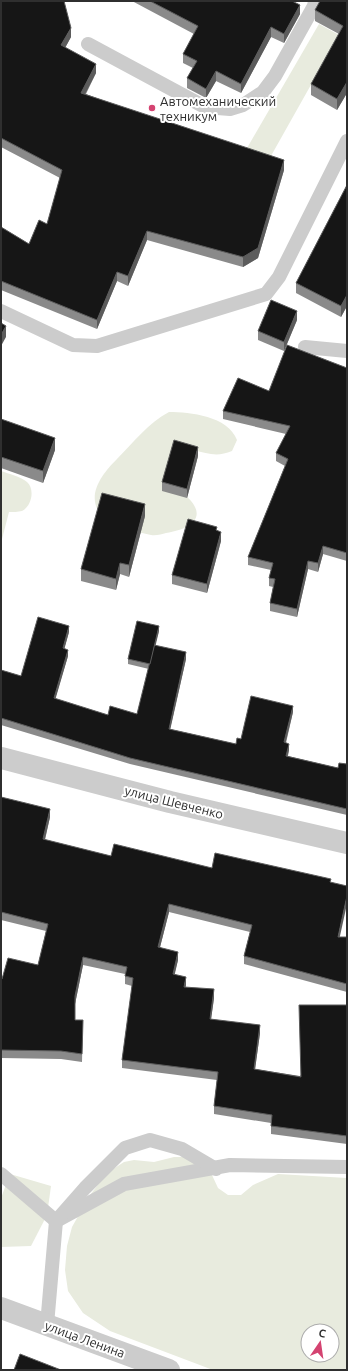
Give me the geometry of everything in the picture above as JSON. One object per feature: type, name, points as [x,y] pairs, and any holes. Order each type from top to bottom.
[{"type":"street","name":"улица Шевченко","points":[[1,758],[170,802],[347,843]]},
{"type":"street","name":"улица Ленина","points":[[1,1308],[169,1370]]},
{"type":"lane","points":[[88,44],[205,107],[230,108],[243,104],[263,92],[275,76],[314,6],[315,1]]},
{"type":"lane","points":[[1,311],[73,345],[97,346],[266,294],[279,277],[347,141]]},
{"type":"lane","points":[[305,347],[347,351]]},
{"type":"lane","points":[[47,1325],[56,1221],[85,1188],[125,1148],[150,1140],[182,1149],[216,1169]]},
{"type":"lane","points":[[56,1221],[124,1184],[216,1169],[230,1165],[347,1167]]},
{"type":"lane","points":[[1,1174],[56,1221]]},
{"type":"shaded area","points":[[319,24],[339,35],[267,163],[243,155]]},
{"type":"shaded area","points":[[169,412],[187,413],[208,417],[226,426],[237,440],[232,451],[227,453],[213,454],[194,450],[184,494],[192,502],[196,509],[197,515],[190,525],[175,531],[159,535],[151,535],[108,520],[102,516],[97,507],[95,492],[106,471],[148,427]]},
{"type":"shaded area","points":[[1,471],[27,482],[32,493],[30,501],[25,509],[22,511],[9,512],[1,543]]},
{"type":"shaded area","points":[[174,1157],[185,1157],[212,1175],[218,1188],[228,1195],[241,1195],[253,1185],[278,1174],[347,1178],[347,1370],[213,1370],[110,1331],[83,1313],[68,1291],[65,1270],[67,1246],[72,1227],[90,1195],[107,1173],[124,1162],[134,1160],[154,1162]]},
{"type":"shaded area","points":[[10,1174],[51,1186],[47,1215],[31,1246],[1,1247],[1,1198]]},
{"type":"building","points":[[1,1],[64,1],[71,28],[61,45],[96,64],[81,93],[284,160],[258,248],[243,257],[147,231],[128,276],[117,272],[97,320],[1,281],[1,227],[29,244],[39,220],[47,224],[62,170],[1,138]]},
{"type":"building","points":[[150,1],[292,1],[300,5],[284,34],[271,27],[241,84],[216,71],[206,89],[187,78],[197,61],[183,54],[198,26]]},
{"type":"building","points":[[320,1],[347,1],[347,82],[337,99],[311,84],[343,26],[315,10]]},
{"type":"building","points":[[347,185],[347,295],[341,306],[296,283]]},
{"type":"building","points":[[271,300],[297,311],[284,342],[258,331]]},
{"type":"building","points":[[1,323],[6,326],[1,335]]},
{"type":"building","points":[[287,345],[347,368],[347,553],[323,546],[318,563],[308,561],[297,609],[270,603],[275,579],[269,578],[273,563],[248,557],[288,459],[276,453],[290,426],[223,411],[238,378],[269,391]]},
{"type":"building","points":[[1,419],[55,438],[43,471],[1,457]]},
{"type":"building","points":[[174,440],[198,447],[187,489],[162,482]]},
{"type":"building","points":[[102,493],[145,504],[129,565],[120,563],[116,579],[81,569]]},
{"type":"building","points":[[188,519],[217,527],[216,530],[221,532],[207,584],[172,575]]},
{"type":"building","points":[[38,617],[69,626],[63,648],[68,650],[54,698],[108,715],[110,706],[137,714],[154,645],[186,652],[169,729],[236,744],[237,738],[241,739],[251,696],[293,706],[284,742],[289,744],[286,756],[338,768],[339,763],[347,764],[347,809],[130,758],[1,718],[1,670],[21,676]]},
{"type":"building","points":[[137,621],[159,626],[150,664],[128,659]]},
{"type":"building","points":[[1,797],[50,809],[43,839],[111,856],[114,844],[212,868],[215,853],[331,879],[330,882],[347,886],[347,896],[338,937],[347,937],[347,984],[244,956],[252,925],[169,904],[158,947],[178,952],[173,974],[186,977],[184,987],[214,989],[210,1019],[260,1025],[254,1069],[301,1077],[299,1005],[347,1005],[347,1136],[271,1126],[272,1115],[214,1106],[218,1072],[122,1060],[133,978],[125,976],[127,967],[83,957],[75,996],[75,1020],[83,1020],[82,1054],[61,1051],[1,1050],[1,979],[8,958],[38,965],[48,924],[1,912]]},
{"type":"building","points":[[20,1354],[61,1370],[14,1370]]},
{"type":"place","name":"Автомеханический техникум","points":[[152,108]]}]
